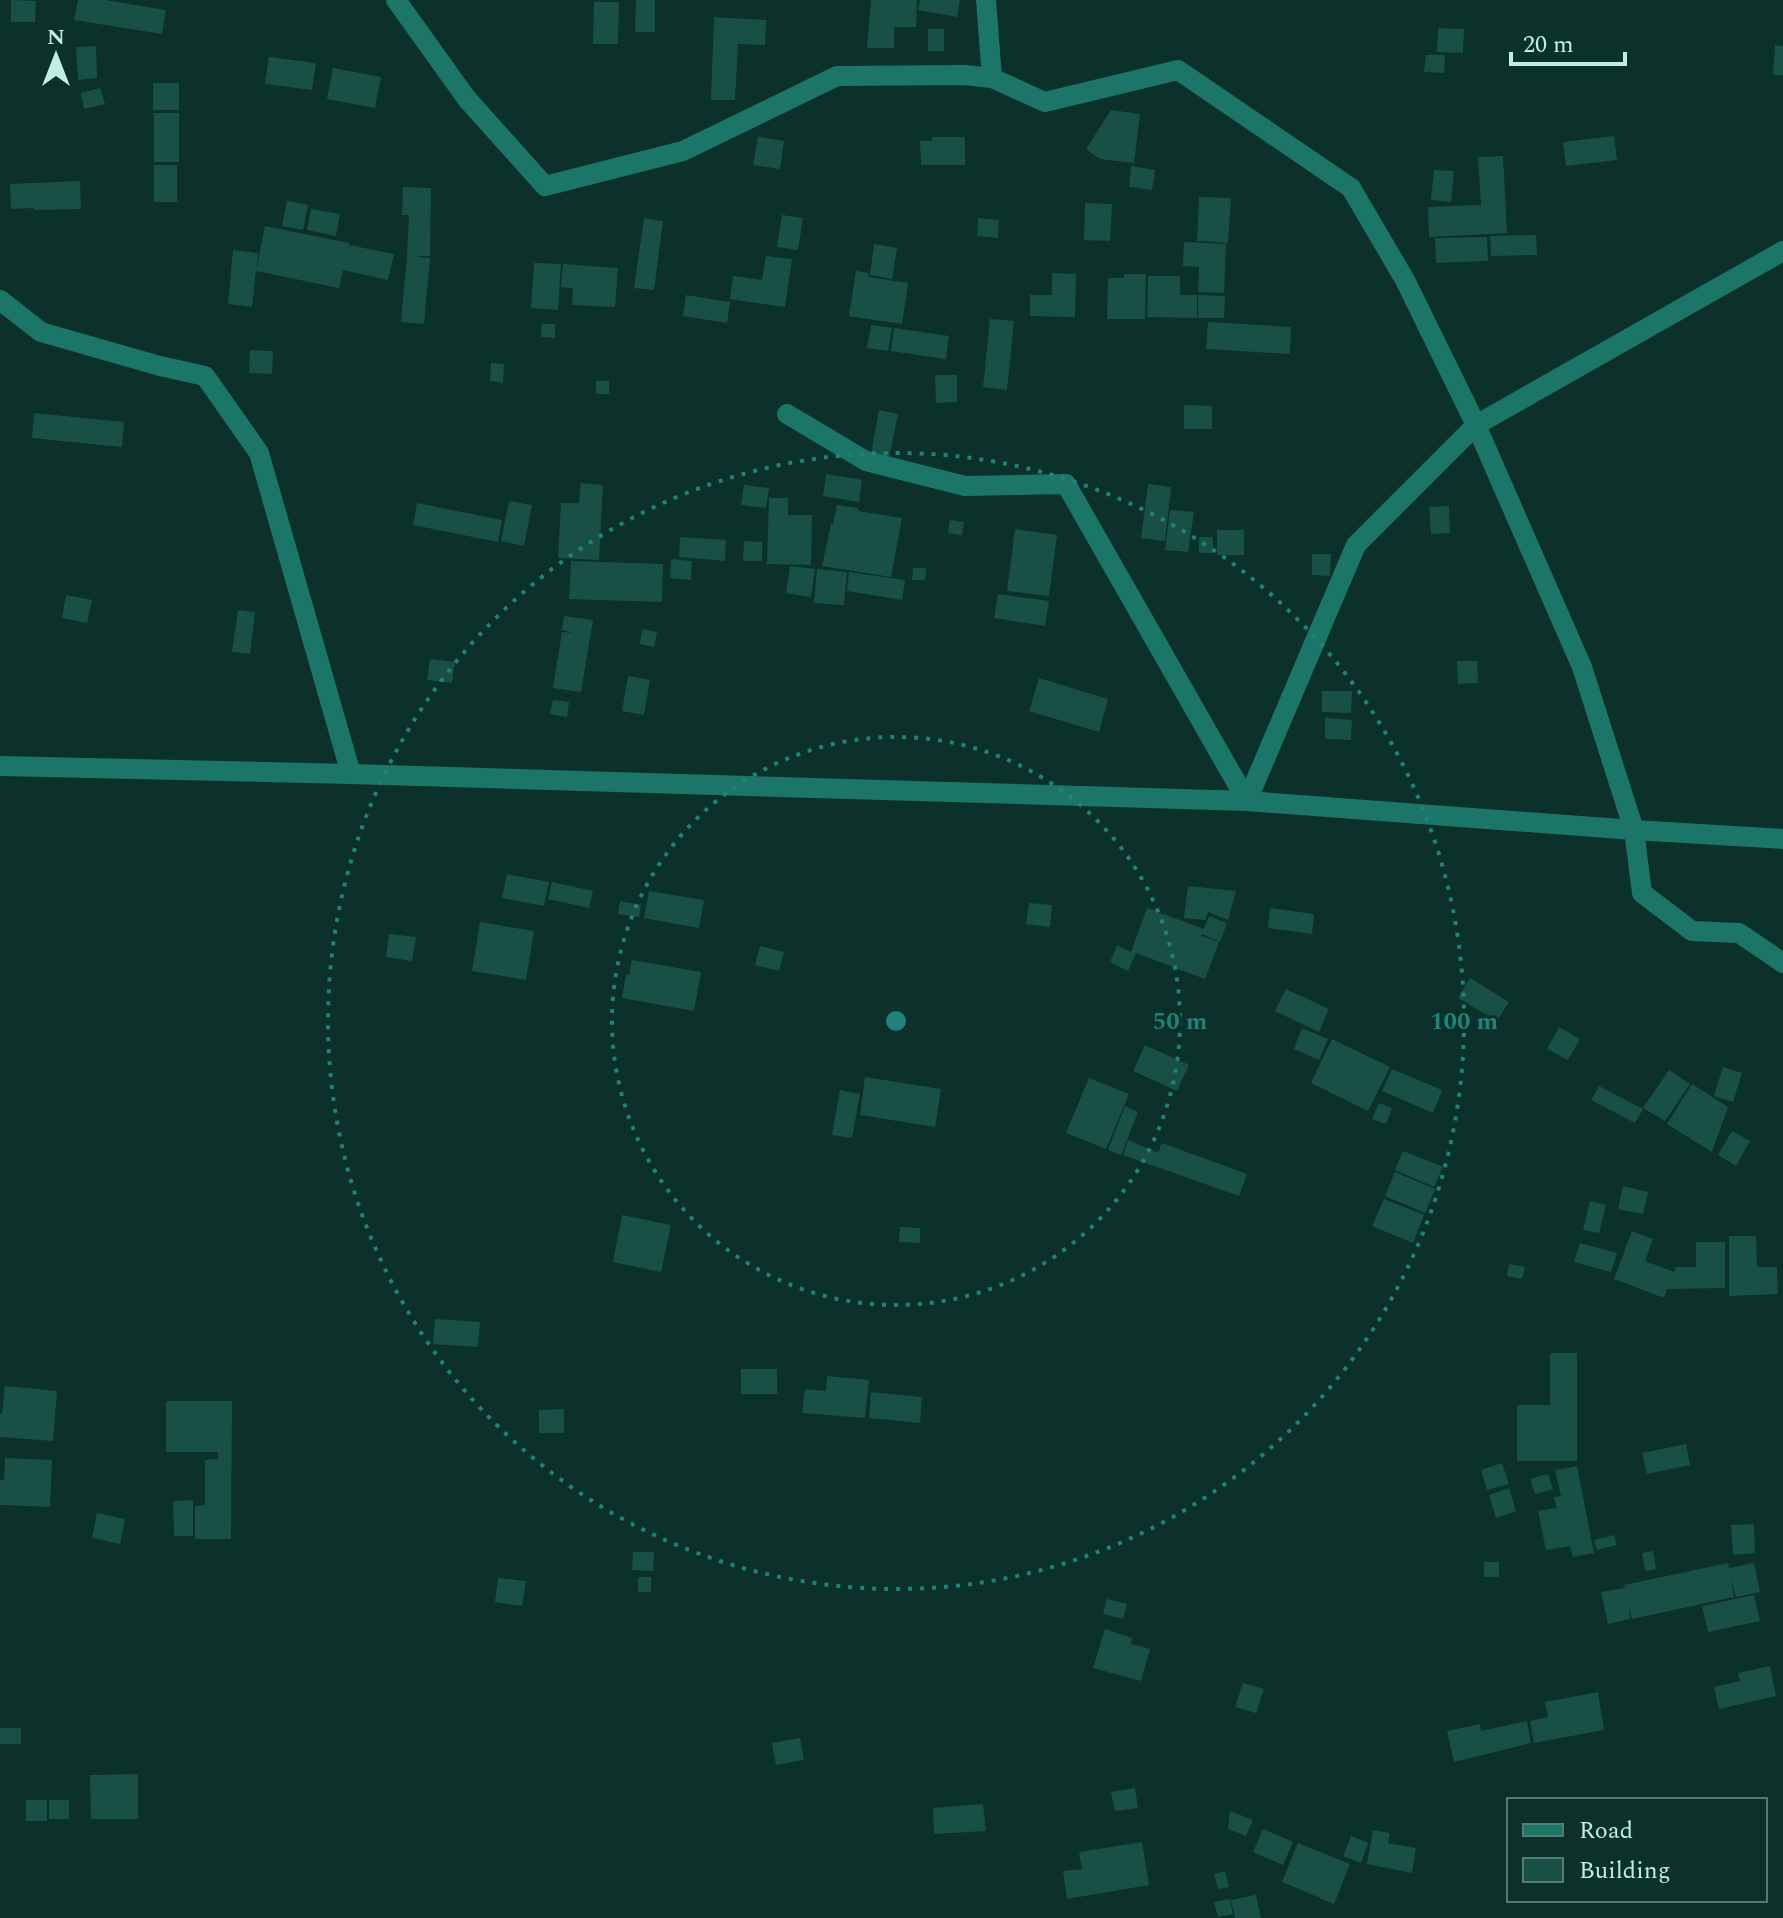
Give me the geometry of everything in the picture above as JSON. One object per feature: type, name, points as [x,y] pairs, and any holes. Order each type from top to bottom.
[{"type":"street","points":[[396,0],[467,99],[545,186],[683,151],[837,76],[964,75],[992,78],[1045,102],[1178,70],[1351,188],[1405,280],[1476,425],[1582,667],[1634,830],[1642,893],[1692,931],[1739,933],[1783,963]]},
{"type":"street","points":[[986,0],[992,78]]},
{"type":"street","points":[[1247,801],[1356,545],[1476,425],[1783,251]]},
{"type":"street","points":[[0,300],[41,332],[205,376],[259,453],[351,774]]},
{"type":"street","points":[[787,414],[866,461],[965,486],[1066,484],[1247,801]]},
{"type":"street","points":[[0,766],[1247,801],[1783,839]]},
{"type":"building","points":[[11,0],[36,1],[35,22],[11,22]]},
{"type":"building","points":[[78,0],[105,0],[166,10],[162,34],[74,20]]},
{"type":"building","points":[[636,0],[655,0],[655,32],[635,32]]},
{"type":"building","points":[[871,0],[917,0],[916,27],[894,27],[894,48],[867,48]]},
{"type":"building","points":[[920,0],[960,0],[957,17],[918,10]]},
{"type":"building","points":[[594,2],[619,2],[618,44],[593,44]]},
{"type":"building","points":[[714,17],[766,20],[765,45],[738,44],[735,100],[711,100]]},
{"type":"building","points":[[1438,28],[1464,29],[1463,53],[1437,52]]},
{"type":"building","points":[[928,29],[944,29],[944,51],[928,51]]},
{"type":"building","points":[[1775,45],[1783,46],[1783,75],[1773,75]]},
{"type":"building","points":[[96,46],[97,78],[78,80],[76,47]]},
{"type":"building","points":[[1426,55],[1445,55],[1444,73],[1424,72]]},
{"type":"building","points":[[269,57],[316,63],[312,90],[265,84]]},
{"type":"building","points":[[333,68],[381,77],[375,108],[327,99]]},
{"type":"building","points":[[153,83],[179,83],[179,110],[153,110]]},
{"type":"building","points":[[100,88],[105,104],[84,109],[81,93]]},
{"type":"building","points":[[1111,110],[1140,114],[1134,163],[1100,159],[1086,149]]},
{"type":"building","points":[[154,113],[179,113],[179,162],[154,162]]},
{"type":"building","points":[[1614,136],[1617,160],[1566,166],[1563,142]]},
{"type":"building","points":[[758,137],[784,141],[780,169],[753,165]]},
{"type":"building","points":[[932,137],[965,137],[965,165],[921,165],[920,141],[932,141]]},
{"type":"building","points":[[1503,156],[1507,233],[1429,237],[1428,207],[1481,205],[1478,157]]},
{"type":"building","points":[[154,165],[177,165],[177,202],[154,202]]},
{"type":"building","points":[[1131,166],[1155,170],[1152,190],[1129,187]]},
{"type":"building","points":[[1434,170],[1454,171],[1451,202],[1431,200]]},
{"type":"building","points":[[80,181],[81,209],[11,209],[10,184]]},
{"type":"building","points":[[403,187],[431,188],[430,256],[413,256],[430,258],[424,324],[401,322],[409,215],[402,215]]},
{"type":"building","points":[[1199,197],[1231,198],[1228,243],[1197,241]]},
{"type":"building","points":[[287,201],[308,205],[303,230],[282,226]]},
{"type":"building","points":[[1085,203],[1112,204],[1110,241],[1084,240]]},
{"type":"building","points":[[311,209],[340,214],[336,236],[307,230]]},
{"type":"building","points":[[782,215],[803,218],[798,250],[777,247]]},
{"type":"building","points":[[644,218],[663,221],[654,290],[634,288]]},
{"type":"building","points":[[978,218],[999,220],[998,238],[977,236]]},
{"type":"building","points":[[265,226],[394,254],[388,280],[343,270],[339,288],[256,271]]},
{"type":"building","points":[[1536,235],[1537,255],[1491,256],[1490,236]]},
{"type":"building","points":[[1487,237],[1488,261],[1436,263],[1435,238]]},
{"type":"building","points":[[1184,242],[1226,244],[1224,293],[1198,292],[1199,267],[1183,266]]},
{"type":"building","points":[[874,244],[897,248],[892,279],[870,275]]},
{"type":"building","points":[[233,250],[258,253],[252,307],[228,304]]},
{"type":"building","points":[[766,256],[792,259],[785,307],[730,299],[733,276],[762,280]]},
{"type":"building","points":[[534,263],[561,264],[558,310],[531,308]]},
{"type":"building","points":[[563,264],[618,268],[615,307],[572,305],[573,288],[561,287]]},
{"type":"building","points":[[856,271],[869,273],[868,277],[908,283],[902,324],[849,316]]},
{"type":"building","points":[[1052,273],[1076,274],[1075,317],[1030,316],[1030,295],[1052,295]]},
{"type":"building","points":[[1124,274],[1146,274],[1145,319],[1107,319],[1108,278],[1124,278]]},
{"type":"building","points":[[1148,276],[1180,276],[1180,295],[1197,295],[1197,318],[1147,317]]},
{"type":"building","points":[[686,295],[730,302],[727,323],[683,316]]},
{"type":"building","points":[[1198,295],[1225,296],[1224,318],[1198,318]]},
{"type":"building","points":[[990,319],[1014,321],[1007,390],[983,387]]},
{"type":"building","points":[[1208,322],[1291,327],[1290,354],[1206,349]]},
{"type":"building","points":[[542,324],[555,324],[555,338],[541,337]]},
{"type":"building","points":[[871,325],[892,328],[888,351],[867,348]]},
{"type":"building","points":[[894,328],[949,336],[946,359],[891,351]]},
{"type":"building","points":[[250,350],[273,351],[272,374],[249,373]]},
{"type":"building","points":[[491,363],[504,364],[503,383],[490,381]]},
{"type":"building","points":[[935,375],[957,375],[957,402],[936,403]]},
{"type":"building","points":[[596,381],[609,381],[609,394],[596,394]]},
{"type":"building","points":[[1184,405],[1212,406],[1212,429],[1184,429]]},
{"type":"building","points":[[879,410],[898,414],[889,458],[871,454]]},
{"type":"building","points":[[34,413],[124,422],[122,447],[32,438]]},
{"type":"building","points":[[826,474],[862,480],[859,502],[823,496]]},
{"type":"building","points":[[581,483],[603,485],[599,560],[558,558],[561,503],[579,503]]},
{"type":"building","points":[[1148,484],[1171,487],[1165,541],[1141,538]]},
{"type":"building","points":[[744,485],[769,488],[766,508],[741,505]]},
{"type":"building","points":[[769,498],[788,498],[788,515],[812,515],[811,565],[767,564]]},
{"type":"building","points":[[509,501],[532,505],[524,546],[501,541]]},
{"type":"building","points":[[417,503],[502,520],[498,542],[413,525]]},
{"type":"building","points":[[837,505],[902,518],[891,577],[822,566]]},
{"type":"building","points":[[1449,506],[1450,533],[1431,534],[1429,507]]},
{"type":"building","points":[[1170,510],[1194,512],[1188,552],[1165,550]]},
{"type":"building","points":[[950,520],[964,522],[962,535],[948,533]]},
{"type":"building","points":[[1015,529],[1057,535],[1049,596],[1007,591]]},
{"type":"building","points":[[1217,530],[1244,530],[1244,555],[1217,555]]},
{"type":"building","points":[[680,537],[726,540],[725,561],[679,557]]},
{"type":"building","points":[[1199,537],[1213,537],[1213,553],[1199,553]]},
{"type":"building","points":[[744,541],[762,542],[762,561],[743,561]]},
{"type":"building","points":[[1312,554],[1331,554],[1330,576],[1312,575]]},
{"type":"building","points":[[671,559],[692,561],[691,580],[670,578]]},
{"type":"building","points":[[571,561],[663,564],[662,602],[569,599]]},
{"type":"building","points":[[790,566],[815,569],[811,597],[786,593]]},
{"type":"building","points":[[913,568],[926,568],[925,580],[912,580]]},
{"type":"building","points":[[817,569],[847,572],[844,605],[814,603]]},
{"type":"building","points":[[849,572],[905,580],[902,600],[847,591]]},
{"type":"building","points":[[998,594],[1049,601],[1045,626],[994,618]]},
{"type":"building","points":[[66,595],[92,600],[87,623],[62,618]]},
{"type":"building","points":[[238,610],[255,612],[250,654],[232,652]]},
{"type":"building","points":[[564,616],[593,620],[581,692],[553,688],[562,632],[573,633],[562,630]]},
{"type":"building","points":[[642,629],[657,632],[654,647],[640,644]]},
{"type":"building","points":[[430,659],[455,662],[452,683],[427,680]]},
{"type":"building","points":[[1457,661],[1477,661],[1478,683],[1458,684]]},
{"type":"building","points":[[628,676],[650,680],[644,715],[622,711]]},
{"type":"building","points":[[1039,678],[1108,699],[1099,732],[1029,711]]},
{"type":"building","points":[[1322,691],[1352,691],[1351,713],[1322,712]]},
{"type":"building","points":[[553,700],[569,702],[567,717],[550,714]]},
{"type":"building","points":[[1325,718],[1352,720],[1351,740],[1325,739]]},
{"type":"building","points":[[507,874],[549,882],[544,906],[502,898]]},
{"type":"building","points":[[552,882],[593,891],[589,908],[548,899]]},
{"type":"building","points":[[1188,886],[1236,891],[1228,920],[1208,912],[1205,920],[1184,918]]},
{"type":"building","points":[[649,891],[704,900],[699,928],[644,918]]},
{"type":"building","points":[[620,901],[641,905],[639,917],[618,914]]},
{"type":"building","points":[[1029,903],[1052,905],[1050,927],[1026,924]]},
{"type":"building","points":[[1147,908],[1204,929],[1209,916],[1227,923],[1220,942],[1201,936],[1219,942],[1205,979],[1136,953],[1128,971],[1110,962],[1117,945],[1131,952]]},
{"type":"building","points":[[1270,908],[1314,914],[1312,934],[1268,928]]},
{"type":"building","points":[[480,922],[534,931],[526,980],[472,971]]},
{"type":"building","points":[[389,934],[416,937],[412,961],[386,957]]},
{"type":"building","points":[[760,946],[784,952],[779,971],[755,965]]},
{"type":"building","points":[[632,960],[701,972],[694,1011],[622,998]]},
{"type":"building","points":[[1470,978],[1509,1002],[1497,1021],[1458,998]]},
{"type":"building","points":[[1286,989],[1329,1009],[1319,1032],[1275,1011]]},
{"type":"building","points":[[1559,1027],[1580,1039],[1568,1060],[1547,1049]]},
{"type":"building","points":[[1302,1028],[1328,1039],[1319,1060],[1294,1049]]},
{"type":"building","points":[[1332,1039],[1390,1067],[1368,1111],[1311,1083]]},
{"type":"building","points":[[1145,1045],[1189,1065],[1177,1091],[1133,1071]]},
{"type":"building","points":[[1723,1067],[1742,1073],[1733,1102],[1714,1096]]},
{"type":"building","points":[[1392,1069],[1442,1090],[1433,1113],[1382,1091]]},
{"type":"building","points":[[1669,1070],[1690,1084],[1665,1121],[1643,1108]]},
{"type":"building","points":[[865,1077],[941,1089],[935,1127],[860,1115]]},
{"type":"building","points":[[1089,1078],[1129,1094],[1106,1149],[1066,1133]]},
{"type":"building","points":[[1692,1084],[1728,1107],[1712,1152],[1667,1124]]},
{"type":"building","points":[[1599,1086],[1643,1109],[1635,1123],[1591,1100]]},
{"type":"building","points":[[840,1090],[860,1094],[852,1138],[832,1135]]},
{"type":"building","points":[[1379,1103],[1392,1108],[1386,1124],[1372,1119]]},
{"type":"building","points":[[1125,1106],[1138,1112],[1121,1155],[1108,1150]]},
{"type":"building","points":[[1732,1131],[1750,1141],[1736,1166],[1718,1155]]},
{"type":"building","points":[[1128,1140],[1158,1153],[1162,1143],[1247,1174],[1239,1196],[1123,1155]]},
{"type":"building","points":[[1403,1151],[1443,1167],[1434,1187],[1395,1170]]},
{"type":"building","points":[[1395,1172],[1435,1189],[1425,1213],[1385,1196]]},
{"type":"building","points":[[1623,1186],[1648,1192],[1643,1214],[1618,1209]]},
{"type":"building","points":[[1384,1199],[1424,1215],[1413,1243],[1372,1226]]},
{"type":"building","points":[[1590,1201],[1606,1205],[1599,1233],[1583,1230]]},
{"type":"building","points":[[622,1215],[671,1225],[661,1272],[613,1262]]},
{"type":"building","points":[[900,1227],[920,1228],[920,1243],[899,1242]]},
{"type":"building","points":[[1632,1231],[1653,1239],[1645,1261],[1674,1272],[1676,1267],[1696,1267],[1696,1242],[1725,1242],[1725,1288],[1667,1289],[1664,1298],[1614,1279]]},
{"type":"building","points":[[1729,1236],[1756,1236],[1757,1267],[1777,1267],[1778,1294],[1729,1296]]},
{"type":"building","points":[[1580,1243],[1617,1253],[1611,1272],[1574,1262]]},
{"type":"building","points":[[1509,1264],[1525,1267],[1522,1279],[1507,1276]]},
{"type":"building","points":[[435,1319],[480,1322],[478,1347],[433,1344]]},
{"type":"building","points":[[1550,1353],[1577,1353],[1577,1461],[1517,1461],[1517,1405],[1550,1405]]},
{"type":"building","points":[[741,1369],[777,1369],[777,1394],[741,1394]]},
{"type":"building","points":[[827,1376],[869,1380],[865,1418],[802,1413],[805,1389],[826,1391]]},
{"type":"building","points":[[5,1386],[57,1391],[53,1441],[0,1437]]},
{"type":"building","points":[[871,1392],[922,1397],[920,1423],[869,1418]]},
{"type":"building","points":[[166,1401],[232,1401],[231,1539],[195,1539],[195,1506],[205,1505],[205,1460],[218,1459],[218,1452],[166,1452]]},
{"type":"building","points":[[564,1409],[564,1433],[539,1433],[539,1410]]},
{"type":"building","points":[[1686,1444],[1690,1465],[1647,1474],[1642,1453]]},
{"type":"building","points":[[5,1458],[52,1460],[50,1507],[0,1505],[0,1480],[4,1480]]},
{"type":"building","points":[[1502,1463],[1509,1484],[1487,1490],[1481,1470]]},
{"type":"building","points":[[1577,1466],[1594,1553],[1573,1557],[1570,1546],[1546,1550],[1538,1511],[1557,1508],[1554,1497],[1561,1496],[1555,1470]]},
{"type":"building","points":[[1548,1474],[1553,1489],[1535,1494],[1530,1479]]},
{"type":"building","points":[[1509,1488],[1516,1511],[1496,1518],[1489,1495]]},
{"type":"building","points":[[193,1500],[193,1536],[174,1536],[173,1501]]},
{"type":"building","points":[[97,1513],[125,1519],[120,1544],[92,1538]]},
{"type":"building","points":[[1754,1524],[1755,1553],[1733,1555],[1731,1525]]},
{"type":"building","points":[[1614,1535],[1617,1545],[1597,1550],[1594,1540]]},
{"type":"building","points":[[1653,1551],[1656,1569],[1645,1571],[1642,1553]]},
{"type":"building","points":[[633,1552],[654,1552],[653,1571],[632,1570]]},
{"type":"building","points":[[1484,1562],[1499,1562],[1499,1577],[1484,1577]]},
{"type":"building","points":[[1728,1563],[1729,1568],[1754,1563],[1760,1592],[1736,1597],[1731,1578],[1734,1597],[1632,1619],[1629,1606],[1630,1619],[1608,1624],[1601,1592]]},
{"type":"building","points":[[638,1577],[651,1577],[651,1592],[638,1592]]},
{"type":"building","points":[[498,1578],[526,1581],[522,1606],[495,1602]]},
{"type":"building","points":[[1754,1595],[1760,1621],[1708,1632],[1702,1606]]},
{"type":"building","points":[[1107,1599],[1127,1604],[1123,1619],[1103,1614]]},
{"type":"building","points":[[1105,1629],[1132,1638],[1131,1644],[1150,1649],[1141,1681],[1093,1668]]},
{"type":"building","points":[[1770,1666],[1776,1696],[1719,1709],[1714,1687],[1740,1681],[1738,1673]]},
{"type":"building","points":[[1243,1683],[1264,1689],[1256,1713],[1235,1707]]},
{"type":"building","points":[[1598,1692],[1604,1730],[1534,1743],[1530,1721],[1548,1717],[1545,1702]]},
{"type":"building","points":[[1527,1721],[1531,1743],[1454,1762],[1447,1731],[1480,1724],[1481,1731]]},
{"type":"building","points":[[0,1728],[21,1728],[21,1744],[0,1744]]},
{"type":"building","points":[[800,1738],[804,1760],[776,1765],[772,1743]]},
{"type":"building","points":[[138,1774],[138,1819],[91,1819],[90,1775]]},
{"type":"building","points":[[1135,1788],[1138,1808],[1115,1811],[1111,1792]]},
{"type":"building","points":[[26,1800],[47,1800],[47,1821],[26,1821]]},
{"type":"building","points":[[49,1800],[69,1800],[69,1819],[49,1819]]},
{"type":"building","points":[[983,1804],[986,1831],[934,1834],[933,1808]]},
{"type":"building","points":[[1230,1811],[1253,1820],[1246,1836],[1228,1829]]},
{"type":"building","points":[[1263,1829],[1293,1842],[1283,1865],[1253,1852]]},
{"type":"building","points":[[1373,1830],[1390,1833],[1388,1843],[1416,1848],[1412,1873],[1367,1864]]},
{"type":"building","points":[[1351,1836],[1368,1843],[1361,1863],[1343,1856]]},
{"type":"building","points":[[1142,1842],[1149,1885],[1067,1899],[1063,1871],[1082,1869],[1079,1852]]},
{"type":"building","points":[[1298,1843],[1350,1864],[1334,1904],[1282,1882]]},
{"type":"building","points":[[1225,1871],[1229,1887],[1218,1889],[1214,1874]]},
{"type":"building","points":[[1256,1895],[1261,1918],[1235,1918],[1231,1900]]},
{"type":"building","points":[[1230,1899],[1233,1914],[1218,1917],[1214,1902]]}]
